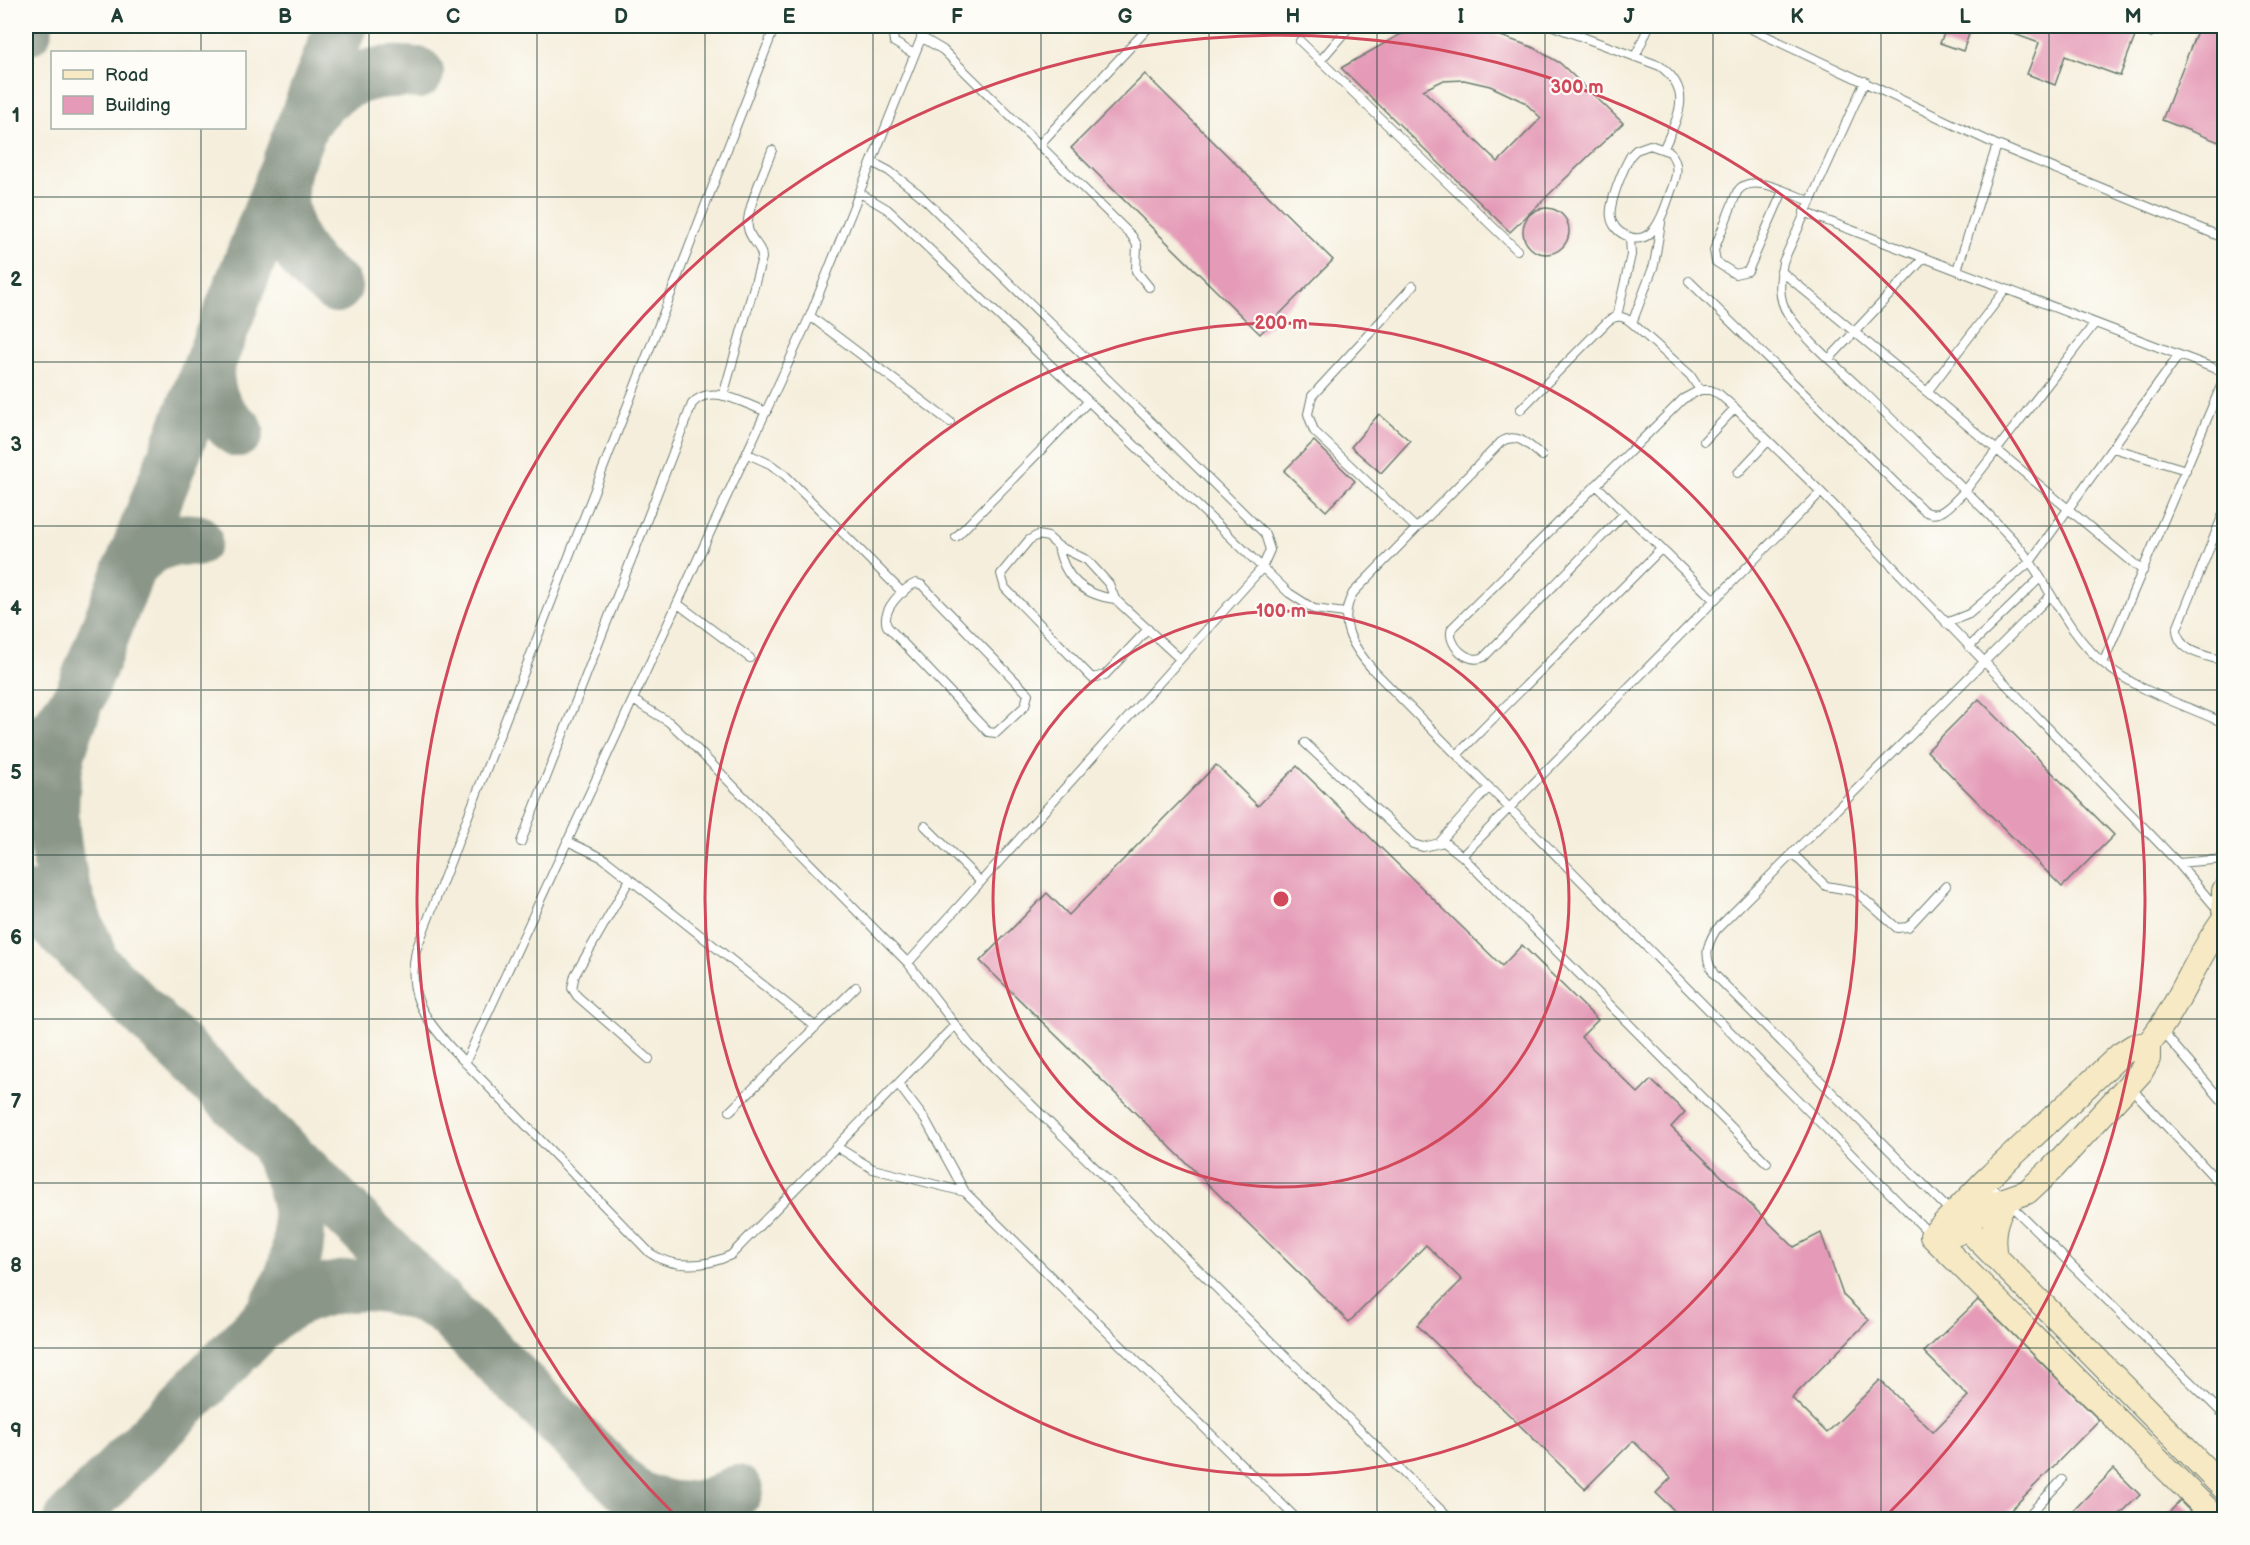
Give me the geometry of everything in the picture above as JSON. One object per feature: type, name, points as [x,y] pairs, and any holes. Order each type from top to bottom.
[{"type":"street","points":[[2224,891],[2224,910]]},
{"type":"street","points":[[1959,1220],[1984,1207],[2027,1192],[2053,1168],[2128,1086],[2148,1059],[2154,1037],[2203,950],[2224,918]]},
{"type":"street","points":[[2154,1037],[2120,1055],[1985,1181],[1959,1220],[1938,1242],[2218,1520]]},
{"type":"street","points":[[1995,1257],[1993,1233],[1995,1221],[2006,1200]]},
{"type":"street","points":[[1959,1220],[2224,1488]]},
{"type":"lane","points":[[775,26],[416,950],[412,968],[417,1002],[436,1030],[465,1063],[650,1253],[660,1260],[674,1263],[706,1263],[731,1255],[954,1026]]},
{"type":"lane","points":[[897,26],[893,34],[894,42],[914,54]]},
{"type":"lane","points":[[465,1063],[810,316],[926,26]]},
{"type":"lane","points":[[1039,145],[1150,26]]},
{"type":"lane","points":[[1320,61],[1350,26]]},
{"type":"lane","points":[[1553,26],[1659,66],[1674,79],[1678,87],[1679,115],[1664,148]]},
{"type":"lane","points":[[1635,57],[1649,26]]},
{"type":"lane","points":[[1745,26],[1997,145],[2224,238]]},
{"type":"lane","points":[[921,37],[943,51],[1135,240],[1136,271],[1149,288]]},
{"type":"lane","points":[[1300,41],[1517,250]]},
{"type":"lane","points":[[1865,81],[1804,212],[1781,271],[1781,297],[1787,312],[1829,358],[2012,539],[2030,562],[2080,641],[2103,663],[2127,680],[2224,723]]},
{"type":"lane","points":[[1957,270],[1997,145]]},
{"type":"lane","points":[[1632,323],[1653,265],[1661,220],[1677,171],[1674,158],[1664,148],[1642,146],[1627,162],[1611,209],[1611,217],[1617,230],[1630,237],[1638,238],[1652,233],[1661,220]]},
{"type":"lane","points":[[723,396],[762,258],[760,247],[749,232],[748,219],[772,150]]},
{"type":"lane","points":[[872,162],[889,171],[919,194],[1265,534],[1270,550],[1269,558],[1262,568],[908,963]]},
{"type":"lane","points":[[1783,191],[1748,271],[1735,274],[1716,262],[1714,250],[1739,188],[1754,181],[1783,191],[1810,201]]},
{"type":"lane","points":[[860,193],[893,215],[1087,403],[1303,604],[1322,611],[1345,614]]},
{"type":"lane","points":[[1804,212],[2224,372]]},
{"type":"lane","points":[[1617,316],[1631,255],[1630,237]]},
{"type":"lane","points":[[1829,358],[1924,258]]},
{"type":"lane","points":[[1781,271],[2143,571]]},
{"type":"lane","points":[[1689,281],[1923,510],[1933,514],[1940,513],[1965,491],[2095,323]]},
{"type":"lane","points":[[1413,286],[1312,396],[1308,414],[1314,431],[1416,528]]},
{"type":"lane","points":[[1927,392],[2006,289]]},
{"type":"lane","points":[[810,316],[950,422]]},
{"type":"lane","points":[[1520,410],[1608,321],[1617,316],[1626,318],[1632,323],[1690,375],[1700,390]]},
{"type":"lane","points":[[1946,623],[1969,614],[2030,562],[2179,355]]},
{"type":"lane","points":[[2103,663],[2224,379]]},
{"type":"lane","points":[[1625,513],[1484,657],[1472,660],[1468,658],[1450,639],[1452,628],[1683,399],[1700,390],[1719,394],[1821,492],[2178,863],[2224,918]]},
{"type":"lane","points":[[521,842],[689,410],[700,396],[714,393],[767,412]]},
{"type":"lane","points":[[956,537],[1087,403]]},
{"type":"lane","points":[[1704,441],[1735,408]]},
{"type":"lane","points":[[1542,456],[1517,438],[1506,438],[1353,593],[1345,614],[1350,638],[1366,663],[1938,1242]]},
{"type":"lane","points":[[1738,473],[1768,441]]},
{"type":"lane","points":[[2113,448],[2186,470]]},
{"type":"lane","points":[[748,454],[770,464],[785,475],[903,594]]},
{"type":"lane","points":[[1596,485],[1713,600]]},
{"type":"lane","points":[[1462,855],[1821,492]]},
{"type":"lane","points":[[2224,512],[2177,628],[2179,640],[2186,649],[2224,662]]},
{"type":"lane","points":[[1148,630],[1105,675],[1096,678],[1088,676],[1005,588],[1001,579],[1003,569],[1033,537],[1048,537],[1058,546],[1087,560],[1109,584],[1115,599],[1180,659]]},
{"type":"lane","points":[[1058,546],[1064,567],[1076,584],[1088,592],[1115,599]]},
{"type":"lane","points":[[1457,754],[1661,549]]},
{"type":"lane","points":[[1969,647],[2040,578]]},
{"type":"lane","points":[[912,584],[922,585],[1026,692],[1027,703],[996,733],[988,732],[887,626],[885,612],[903,594],[912,584]]},
{"type":"lane","points":[[1959,1220],[1710,966],[1706,950],[1716,930],[2051,595]]},
{"type":"lane","points":[[678,604],[750,658]]},
{"type":"lane","points":[[633,700],[661,716],[687,738],[908,963],[954,1026],[1450,1520]]},
{"type":"lane","points":[[1305,743],[1413,844],[1423,847],[1440,842],[1489,787]]},
{"type":"lane","points":[[925,826],[981,882]]},
{"type":"lane","points":[[567,841],[603,858],[816,1027]]},
{"type":"lane","points":[[1440,842],[1449,845],[1462,855],[1767,1163]]},
{"type":"lane","points":[[1791,853],[1826,886],[1855,891],[1898,928],[1908,927],[1946,886]]},
{"type":"lane","points":[[2178,863],[2224,859]]},
{"type":"lane","points":[[630,879],[574,975],[572,988],[577,996],[650,1059]]},
{"type":"lane","points":[[730,1112],[856,987]]},
{"type":"lane","points":[[2154,1037],[2224,1103]]},
{"type":"lane","points":[[898,1084],[926,1121],[965,1192],[1298,1520]]},
{"type":"lane","points":[[2128,1086],[2224,1188]]},
{"type":"lane","points":[[837,1147],[873,1169],[965,1192]]},
{"type":"lane","points":[[1985,1181],[2224,1415]]},
{"type":"lane","points":[[2024,1520],[2062,1480]]},
{"type":"building","points":[[1947,26],[1972,26],[1963,51],[1940,43]]},
{"type":"building","points":[[1992,26],[2139,26],[2120,76],[2065,56],[2055,85],[2027,74],[2039,43]]},
{"type":"building","points":[[2199,26],[2224,26],[2224,144],[2162,120]]},
{"type":"building","points":[[1431,27],[1495,34],[1532,47],[1560,63],[1623,123],[1510,232],[1341,68],[1399,35]],"holes":[[[1464,80],[1490,86],[1524,102],[1541,118],[1498,162],[1423,90],[1442,81]]]},
{"type":"building","points":[[1145,74],[1333,260],[1260,334],[1071,148]]},
{"type":"building","points":[[1546,208],[1562,215],[1569,231],[1562,247],[1546,254],[1530,247],[1523,231],[1530,215]]},
{"type":"building","points":[[1379,414],[1410,441],[1381,473],[1351,447]]},
{"type":"building","points":[[1314,441],[1355,481],[1326,511],[1284,471]]},
{"type":"building","points":[[1979,699],[2114,835],[2062,887],[1927,751]]},
{"type":"building","points":[[1216,765],[1258,806],[1297,766],[1502,966],[1522,945],[1598,1020],[1581,1037],[1638,1093],[1651,1080],[1685,1112],[1671,1127],[1794,1247],[1821,1233],[1843,1295],[1869,1320],[1792,1398],[1827,1433],[1880,1380],[1933,1432],[1968,1396],[1924,1352],[1978,1300],[2099,1420],[2001,1520],[1673,1520],[1678,1514],[1656,1493],[1671,1478],[1633,1441],[1585,1489],[1417,1325],[1462,1280],[1426,1245],[1349,1322],[980,961],[1047,893],[1069,915]]},
{"type":"building","points":[[2114,1469],[2140,1495],[2114,1520],[2064,1520]]},
{"type":"building","points":[[2180,1501],[2199,1520],[2162,1520]]},
{"type":"taxiway","points":[[26,30],[27,26]]},
{"type":"taxiway","points":[[26,755],[56,728],[80,696],[341,26]]},
{"type":"taxiway","points":[[305,120],[328,95],[354,80],[384,72],[418,73]]},
{"type":"taxiway","points":[[283,178],[283,211],[293,240],[310,266],[336,287]]},
{"type":"taxiway","points":[[208,370],[208,379],[215,404],[224,418],[238,431]]},
{"type":"taxiway","points":[[128,571],[142,556],[157,545],[175,540],[196,540]]},
{"type":"taxiway","points":[[75,709],[58,762],[54,786],[54,834],[63,882],[89,949]]},
{"type":"taxiway","points":[[26,897],[659,1520]]},
{"type":"taxiway","points":[[70,1520],[268,1318],[280,1298],[290,1278],[299,1237],[295,1195],[289,1174],[279,1153]]},
{"type":"taxiway","points":[[268,1318],[308,1296],[328,1289],[349,1286],[371,1285],[392,1288],[414,1294],[435,1304]]},
{"type":"taxiway","points":[[632,1493],[659,1504],[684,1507],[710,1503],[737,1491]]}]
